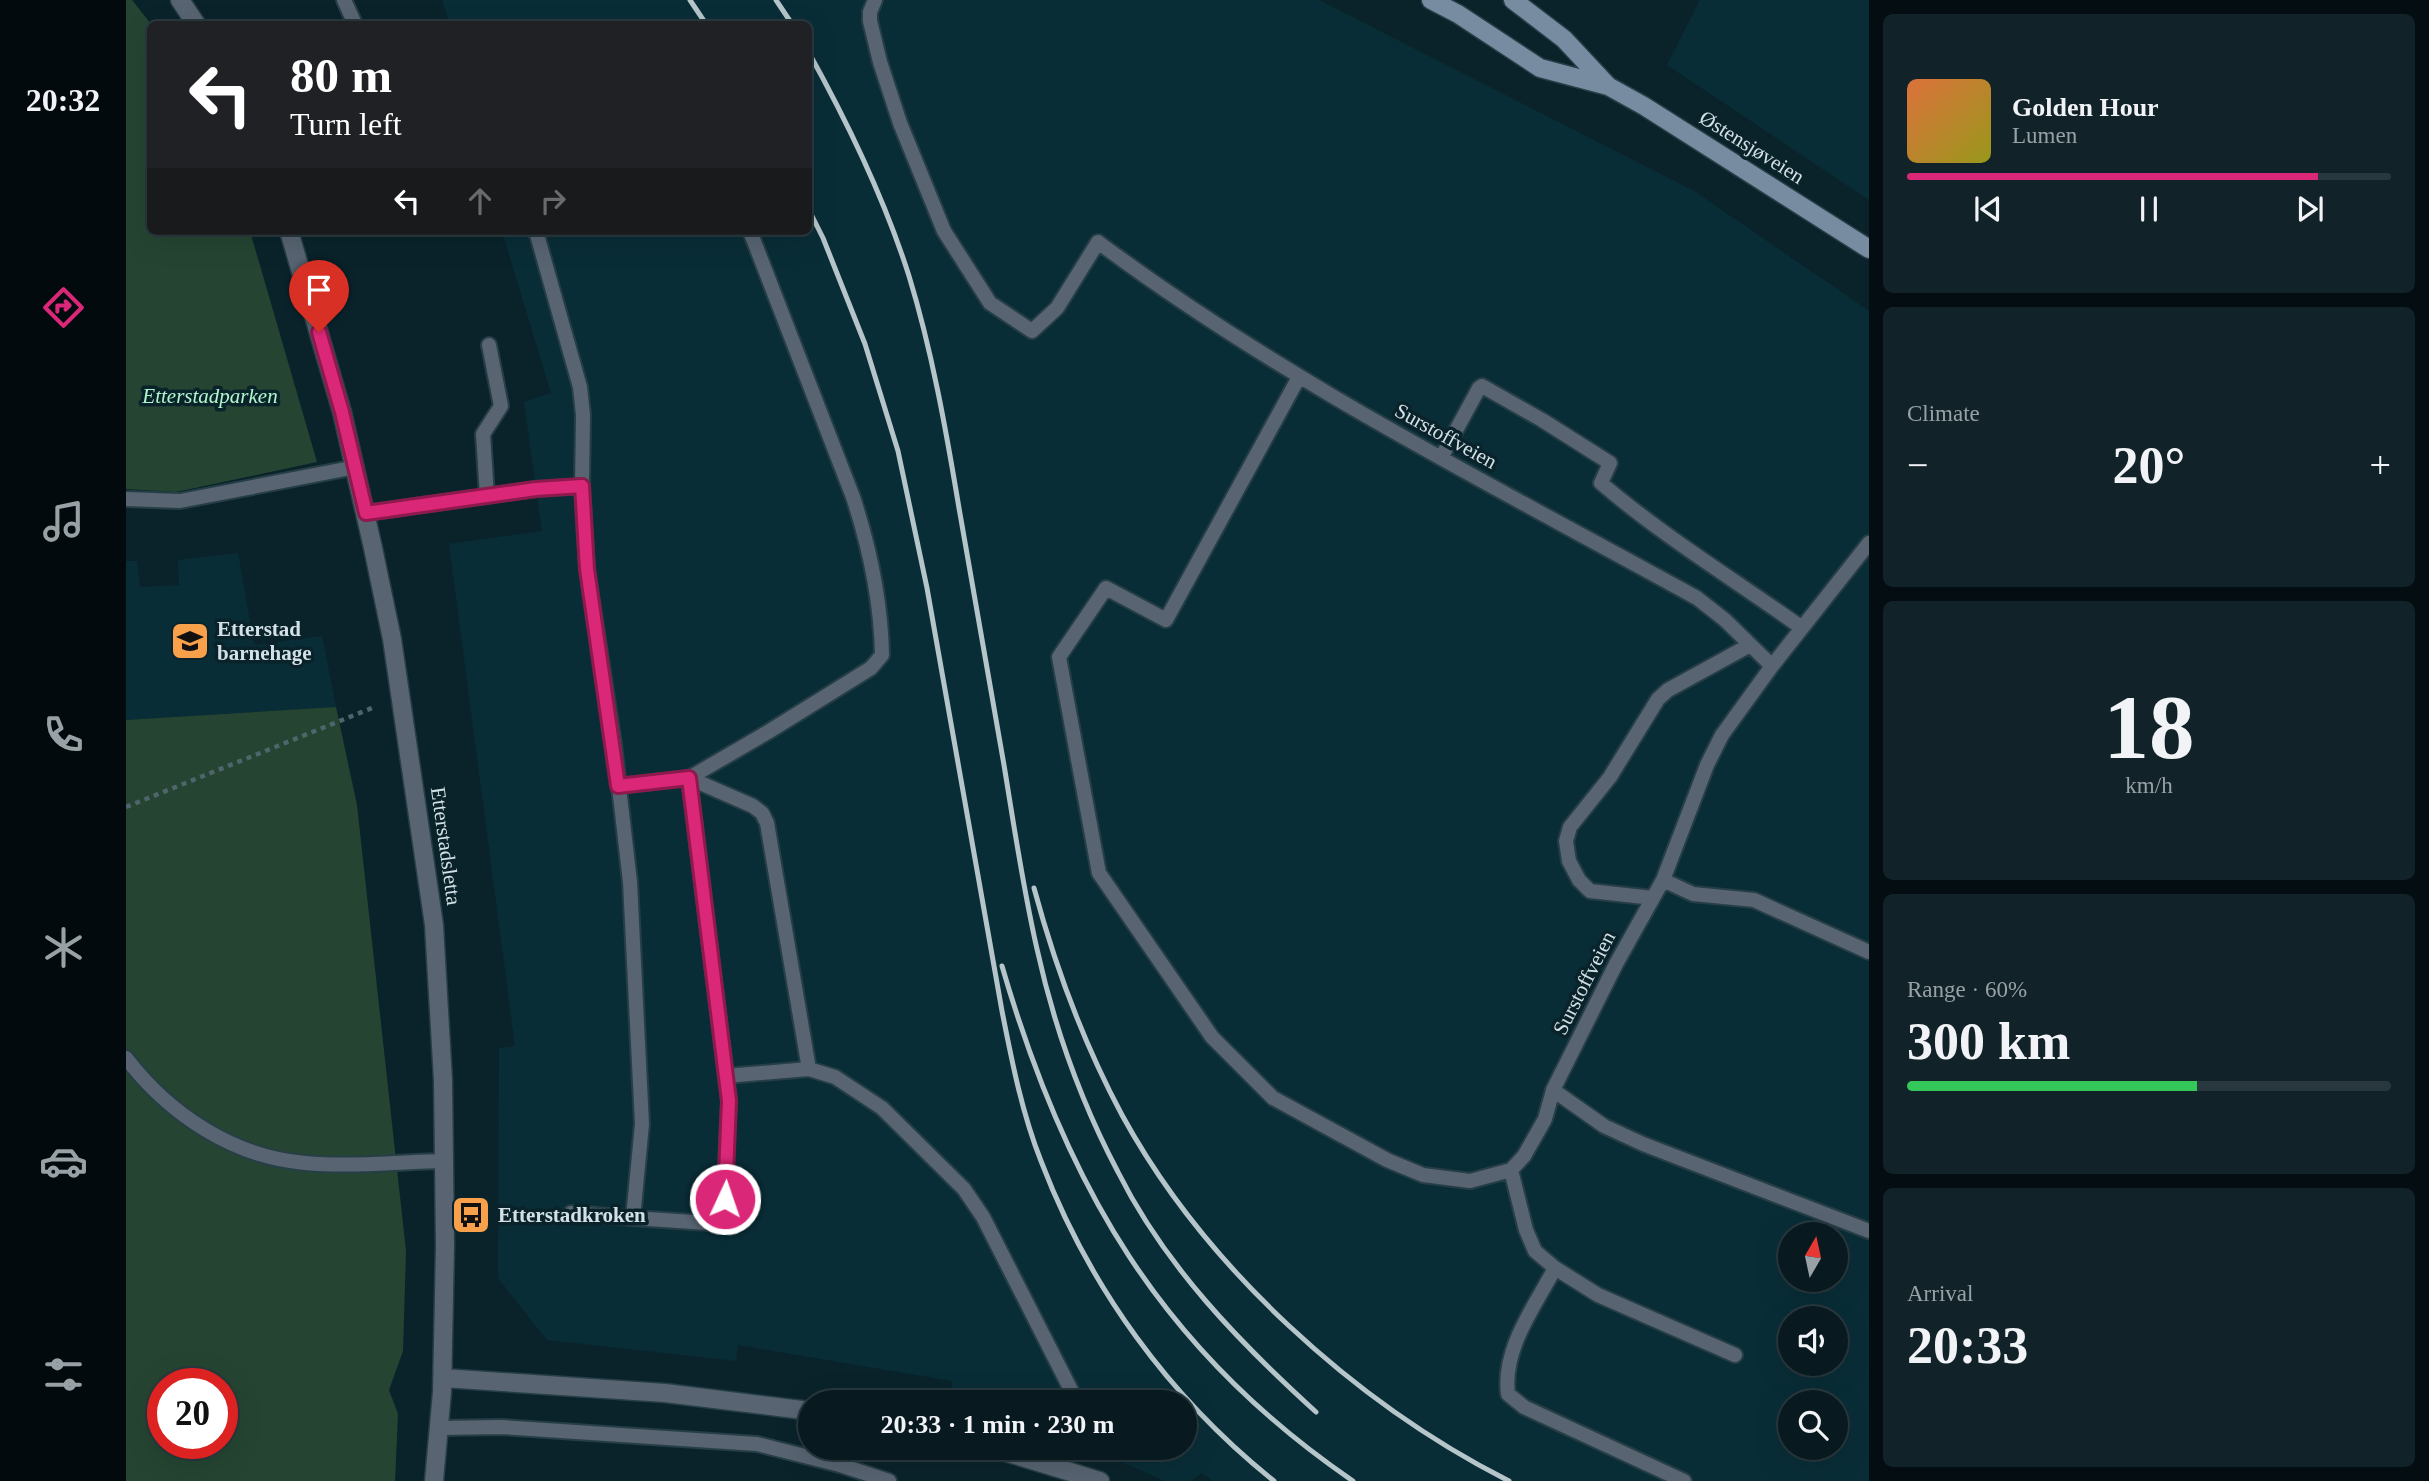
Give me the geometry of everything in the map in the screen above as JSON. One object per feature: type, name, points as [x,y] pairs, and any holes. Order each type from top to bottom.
[{"type":"main road","name":"Østensjøveien","points":[[1431,0],[1458,14],[1540,68],[1608,86],[1711,147],[1869,249]]},
{"type":"main road","name":"Østensjøveien","points":[[1513,0],[1564,39],[1608,86]]},
{"type":"street","points":[[180,0],[194,21]]},
{"type":"street","name":"Etterstadsletta","points":[[290,235],[342,412],[366,513],[392,639],[434,925],[443,1080],[444,1161],[443,1378],[434,1481]]},
{"type":"street","points":[[443,1378],[665,1393],[798,1410]]},
{"type":"street","points":[[1031,1460],[1100,1481]]},
{"type":"lane","points":[[344,0],[354,21]]},
{"type":"lane","name":"Surstoffveien","points":[[875,0],[870,21],[900,123],[944,231],[990,303],[1032,331],[1058,308],[1098,242],[1299,377],[1697,598],[1772,667]]},
{"type":"lane","points":[[537,235],[580,387],[587,569],[630,882],[642,1124],[633,1218]]},
{"type":"lane","points":[[618,786],[689,778],[871,668],[882,655],[879,599],[867,541],[752,235]]},
{"type":"lane","points":[[487,496],[484,434],[500,406],[489,345]]},
{"type":"lane","points":[[1299,377],[1166,620],[1106,588],[1059,657],[1099,873],[1212,1037],[1273,1098],[1387,1160],[1423,1175],[1471,1181],[1511,1170],[1535,1251],[1555,1268],[1598,1295],[1735,1355]]},
{"type":"lane","points":[[1441,458],[1482,386],[1610,463],[1601,483],[1673,539],[1802,628]]},
{"type":"lane","points":[[126,499],[180,501],[356,467]]},
{"type":"lane","points":[[366,513],[582,486]]},
{"type":"lane","name":"Surstoffveien","points":[[1511,1170],[1524,1156],[1545,1119],[1553,1090],[1616,964],[1663,880],[1707,765],[1722,735],[1869,543]]},
{"type":"lane","points":[[1653,898],[1590,891],[1579,880],[1569,861],[1566,841],[1570,827],[1610,777],[1658,699],[1668,690],[1750,645]]},
{"type":"lane","points":[[689,778],[753,806],[762,813],[766,823],[809,1069]]},
{"type":"lane","points":[[571,1213],[723,1224],[729,1101],[689,778]]},
{"type":"lane","points":[[1663,880],[1693,894],[1754,900],[1869,952]]},
{"type":"lane","points":[[126,1058],[167,1103],[195,1123],[229,1142],[258,1152],[302,1163],[444,1161]]},
{"type":"lane","points":[[726,1076],[809,1069],[835,1077],[882,1108],[964,1189],[983,1217],[1071,1390]]},
{"type":"lane","points":[[1553,1090],[1604,1126],[1643,1144],[1869,1231]]},
{"type":"lane","points":[[1555,1268],[1510,1354],[1506,1379],[1508,1394],[1524,1407],[1684,1481]]},
{"type":"lane","points":[[439,1428],[529,1428],[757,1444],[826,1461],[889,1481]]},
{"type":"path","points":[[126,807],[372,708]]},
{"type":"shaded area","points":[[442,0],[1319,0],[1694,191],[1869,311],[1869,1481],[1213,1481],[1202,1473],[1190,1481],[1165,1481],[1117,1460],[1197,1460],[1197,1390],[954,1390],[952,1381],[738,1345],[736,1361],[547,1340],[498,1278],[499,1048],[515,1046],[449,544],[542,531],[524,402],[551,393],[503,235],[812,235],[812,21],[449,21]]},
{"type":"shaded area","points":[[1700,0],[1869,0],[1869,200],[1667,65]]},
{"type":"shaded area","name":"Etterstad barnehage","points":[[238,553],[254,645],[322,636],[336,707],[126,720],[126,561],[137,561],[140,587],[179,585],[178,560]]},
{"type":"green space","name":"Etterstadparken","points":[[126,0],[132,0],[149,21],[147,235],[251,235],[317,462],[176,492],[126,489]]},
{"type":"green space","points":[[336,707],[357,805],[406,1251],[403,1351],[389,1390],[398,1414],[395,1481],[126,1481],[126,720]]},
{"type":"railway","points":[[690,0],[704,21]]},
{"type":"railway","points":[[776,0],[790,21]]},
{"type":"railway","points":[[812,58],[877,189],[909,276],[925,333],[949,449],[1027,903],[1044,978],[1070,1063],[1118,1172],[1158,1239],[1181,1271],[1232,1330],[1316,1412]]},
{"type":"railway","points":[[812,216],[865,344],[898,451],[927,588],[1002,1011],[1018,1087],[1034,1143],[1060,1207],[1083,1252],[1136,1337],[1200,1413],[1274,1481]]},
{"type":"railway","points":[[1034,888],[1051,946],[1095,1061],[1122,1115],[1156,1171],[1196,1225],[1240,1277],[1289,1326],[1341,1371],[1395,1412],[1452,1449],[1509,1481]]},
{"type":"railway","points":[[1002,966],[1028,1046],[1057,1121],[1091,1191],[1130,1257],[1174,1318],[1226,1376],[1285,1430],[1353,1481]]},
{"type":"place","name":"Etterstad barnehage","points":[[190,641]]},
{"type":"place","name":"Etterstadkroken","points":[[471,1215]]},
{"type":"route","points":[[319,332],[342,412],[366,513],[536,489],[582,486],[587,569],[618,786],[689,778],[729,1101],[725,1199]]}]
